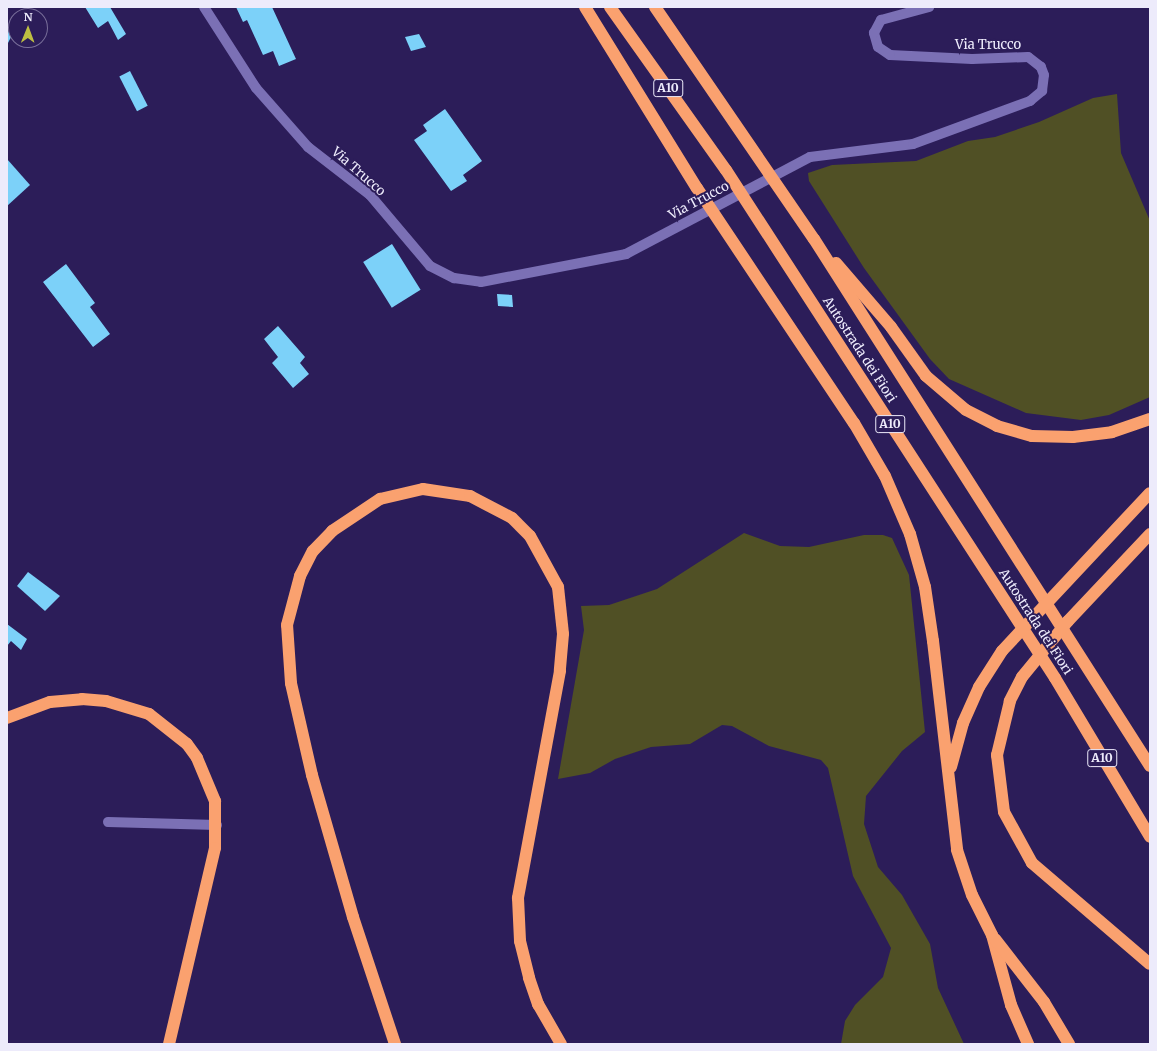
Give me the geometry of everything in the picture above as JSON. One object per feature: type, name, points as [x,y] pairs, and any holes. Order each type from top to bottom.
[{"type":"highway","points":[[585,7],[697,188],[854,423],[885,476],[910,534],[925,587],[949,772],[957,850],[972,895],[992,935],[1044,1002],[1069,1044]]},
{"type":"highway","name":"Autostrada dei Fiori","points":[[610,7],[726,170],[1054,678],[1150,837]]},
{"type":"highway","name":"Autostrada dei Fiori","points":[[655,7],[814,239],[1150,766]]},
{"type":"highway","points":[[814,239],[860,290],[926,376],[966,410],[998,426],[1032,436],[1073,437],[1112,432],[1150,419]]},
{"type":"highway","points":[[395,1044],[353,917],[312,775],[291,683],[287,625],[300,576],[313,551],[332,531],[380,499],[423,489],[470,496],[512,518],[530,536],[558,586],[563,634],[560,671],[518,898],[520,941],[529,978],[538,1004],[561,1044]]},
{"type":"highway","points":[[949,772],[963,722],[979,687],[1002,651],[1150,493]]},
{"type":"highway","points":[[1150,534],[1068,621],[1022,677],[1010,701],[997,755],[1004,812],[1032,863],[1150,964]]},
{"type":"highway","points":[[7,718],[50,702],[82,699],[149,714],[187,744],[196,758],[215,801],[217,825],[212,871],[169,1044]]},
{"type":"highway","points":[[992,935],[1011,1005],[1028,1044]]},
{"type":"street","name":"Via Trucco","points":[[204,7],[256,88],[308,147],[370,195],[430,266],[454,278],[481,282],[626,254],[810,157],[913,144],[1030,101],[1042,91],[1044,75],[1041,67],[1028,58],[972,59],[890,55],[878,47],[874,33],[881,20],[929,7]]},
{"type":"street","points":[[108,822],[217,825]]},
{"type":"shaded area","points":[[1117,94],[1121,153],[1150,221],[1150,397],[1109,415],[1081,420],[1026,413],[949,379],[930,359],[864,268],[809,181],[808,173],[832,165],[916,161],[968,141],[995,137],[1039,122],[1093,98]]},
{"type":"shaded area","points":[[744,533],[780,546],[809,547],[864,535],[883,535],[892,538],[909,575],[925,732],[902,751],[866,796],[864,824],[878,867],[902,895],[930,944],[938,988],[964,1044],[841,1044],[845,1021],[855,1005],[883,977],[891,948],[853,876],[828,768],[821,760],[769,746],[732,726],[722,725],[690,744],[651,747],[615,759],[590,773],[558,779],[584,630],[581,606],[609,605],[657,589]]},
{"type":"building","points":[[85,7],[110,7],[126,34],[118,40],[108,21],[98,28]]},
{"type":"building","points":[[236,7],[272,7],[296,59],[279,66],[273,51],[263,55],[247,20],[243,22]]},
{"type":"building","points":[[7,28],[8,43],[7,45]]},
{"type":"building","points":[[419,34],[426,47],[411,51],[405,37]]},
{"type":"building","points":[[130,71],[148,106],[137,111],[119,76]]},
{"type":"building","points":[[445,109],[482,161],[463,175],[467,181],[451,191],[414,140],[427,131],[423,125]]},
{"type":"building","points":[[7,159],[30,185],[7,206]]},
{"type":"building","points":[[392,244],[421,290],[392,308],[363,262]]},
{"type":"building","points":[[66,264],[95,303],[90,307],[110,334],[93,347],[43,282]]},
{"type":"building","points":[[497,294],[512,295],[513,307],[498,306]]},
{"type":"building","points":[[278,326],[305,357],[300,363],[309,374],[293,388],[272,363],[278,357],[264,339]]},
{"type":"building","points":[[28,572],[60,596],[45,611],[17,586]]},
{"type":"building","points":[[7,624],[27,639],[21,650],[11,641],[7,646]]}]
